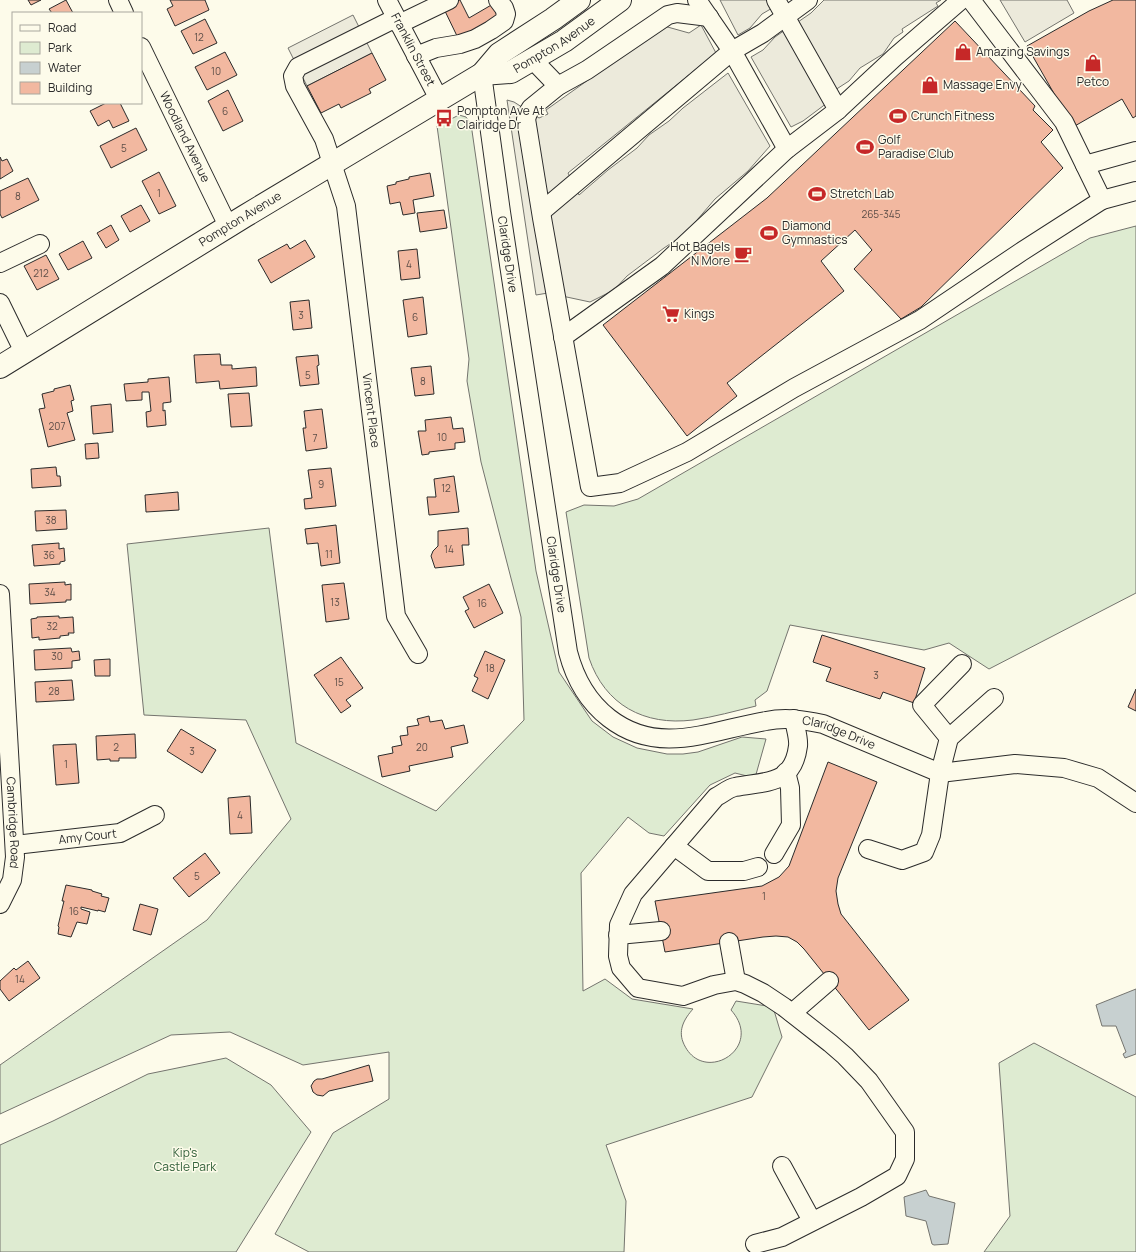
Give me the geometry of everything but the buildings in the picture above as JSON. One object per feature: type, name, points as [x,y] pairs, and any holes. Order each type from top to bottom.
[{"type":"main road","name":"Pompton Avenue","points":[[0,367],[228,226],[482,74],[499,54],[548,23],[579,0]]},
{"type":"main road","name":"Pompton Avenue","points":[[482,74],[511,72],[533,60],[588,24],[620,0]]},
{"type":"street","points":[[118,0],[124,12]]},
{"type":"street","name":"Franklin Street","points":[[387,0],[438,99]]},
{"type":"street","points":[[398,21],[449,0]]},
{"type":"street","points":[[416,56],[436,48],[460,44],[475,39],[492,30],[504,21],[506,14],[504,8],[498,0]]},
{"type":"street","points":[[697,0],[732,51],[787,149]]},
{"type":"street","points":[[776,0],[838,110]]},
{"type":"street","points":[[542,211],[732,51],[763,33],[808,0]]},
{"type":"street","points":[[563,337],[662,266],[787,149],[838,110],[895,57],[961,0]]},
{"type":"street","points":[[971,0],[1064,122],[1102,200]]},
{"type":"street","points":[[709,17],[677,13],[668,15],[587,70],[558,86],[531,108],[526,119],[590,487],[620,483],[687,452],[794,388],[920,320],[1102,200],[1136,191]]},
{"type":"street","name":"Vincent Place","points":[[398,21],[298,67],[293,76],[295,86],[324,139],[346,206],[396,616],[418,654]]},
{"type":"street","name":"Woodland Avenue","points":[[142,49],[228,226]]},
{"type":"street","points":[[533,60],[558,86]]},
{"type":"street","name":"Claridge Drive","points":[[482,74],[501,212],[568,652],[577,680],[593,703],[603,713],[626,728],[652,737],[665,739],[692,737],[767,720],[794,719],[823,724],[940,773]]},
{"type":"street","points":[[1085,166],[1136,151]]},
{"type":"street","points":[[0,263],[40,244]]},
{"type":"street","points":[[2,313],[24,352]]},
{"type":"street","name":"Cambridge Road","points":[[0,594],[15,844],[12,880],[0,904]]},
{"type":"street","points":[[949,738],[922,705],[962,664]]},
{"type":"street","points":[[868,849],[902,860],[924,852],[931,835],[940,773],[949,738],[994,698]]},
{"type":"street","points":[[755,1244],[782,1237],[897,1176],[905,1159],[906,1132],[869,1082],[845,1056],[763,993],[736,981],[714,985],[683,996],[638,988],[621,968],[618,956],[618,935],[619,925],[633,894],[716,797],[734,787],[767,783],[781,778],[786,772],[792,764],[798,746],[794,719]]},
{"type":"street","points":[[940,773],[1015,764],[1064,768],[1098,778],[1136,803]]},
{"type":"street","points":[[774,854],[791,825],[790,788],[786,772]]},
{"type":"street","name":"Amy Court","points":[[15,844],[120,833],[155,815]]},
{"type":"street","points":[[674,846],[708,871],[744,871],[758,867]]},
{"type":"street","points":[[618,935],[661,931]]},
{"type":"street","points":[[729,942],[736,981]]},
{"type":"street","points":[[792,1014],[829,980]]},
{"type":"street","points":[[782,1166],[812,1221]]},
{"type":"green space","points":[[459,115],[466,117],[471,124],[536,571],[559,672],[592,721],[613,737],[637,748],[667,754],[683,754],[698,752],[742,737],[766,739],[755,778],[735,773],[710,785],[664,836],[649,833],[628,817],[581,873],[583,991],[605,979],[632,999],[693,1009],[683,1024],[681,1033],[683,1042],[692,1055],[703,1061],[715,1062],[727,1058],[736,1049],[741,1038],[740,1024],[731,1010],[736,1001],[773,1007],[782,1037],[752,1097],[606,1145],[626,1201],[624,1252],[309,1252],[275,1234],[333,1133],[389,1099],[389,1052],[303,1065],[230,1032],[171,1035],[0,1114],[0,1065],[207,920],[291,819],[246,720],[144,715],[127,544],[269,528],[296,743],[436,811],[524,720],[521,617],[481,462],[467,381],[469,359],[437,126]]},
{"type":"green space","points":[[1136,226],[1136,593],[989,669],[949,643],[924,650],[790,625],[767,691],[755,700],[756,706],[717,716],[693,720],[675,721],[658,719],[629,709],[616,700],[605,688],[596,674],[589,658],[566,512],[584,505],[614,506],[638,499],[1090,238]]},
{"type":"green space","points":[[1034,1043],[1136,1097],[1136,1252],[984,1252],[1010,1216],[999,1063]]},
{"type":"green space","name":"Kip's Castle Park","points":[[226,1058],[271,1085],[311,1132],[236,1252],[0,1252],[0,1145],[53,1121],[148,1074]]},
{"type":"shaded area","points":[[720,0],[769,0],[774,7],[762,14],[750,28],[738,35]]},
{"type":"shaded area","points":[[824,0],[941,0],[936,3],[938,6],[902,29],[903,32],[894,38],[883,54],[860,68],[849,81],[835,90],[798,22],[811,13]]},
{"type":"shaded area","points":[[1000,0],[1067,0],[1074,13],[1025,42]]},
{"type":"shaded area","points":[[353,15],[372,53],[307,86],[288,48]]},
{"type":"shaded area","points":[[701,25],[716,53],[568,173],[579,195],[637,148],[649,135],[669,121],[683,108],[728,73],[770,146],[748,171],[715,199],[685,234],[627,276],[614,290],[590,302],[548,293],[536,295],[507,100],[514,102],[539,118],[548,114],[546,110],[664,26],[689,33]]},
{"type":"shaded area","points":[[785,30],[827,103],[803,121],[791,127],[751,57],[763,50],[775,37]]},
{"type":"water","points":[[1136,989],[1136,1054],[1125,1058],[1123,1054],[1126,1052],[1116,1026],[1102,1026],[1096,1005]]},
{"type":"water","points":[[926,1190],[929,1196],[955,1203],[948,1244],[932,1244],[926,1221],[906,1216],[904,1197]]},
{"type":"place","name":"Amazing Savings","points":[[963,52]]},
{"type":"place","name":"Petco","points":[[1093,63]]},
{"type":"place","name":"Massage Envy","points":[[930,85]]},
{"type":"place","name":"Crunch Fitness","points":[[898,116]]},
{"type":"place","name":"Pompton Ave At Clairidge Dr","points":[[444,118]]},
{"type":"place","name":"Golf Paradise Club","points":[[865,147]]},
{"type":"place","name":"Stretch Lab","points":[[817,194]]},
{"type":"place","name":"Diamond Gymnastics","points":[[769,233]]},
{"type":"place","name":"Hot Bagels N More","points":[[743,254]]},
{"type":"place","name":"Kings","points":[[671,314]]}]
